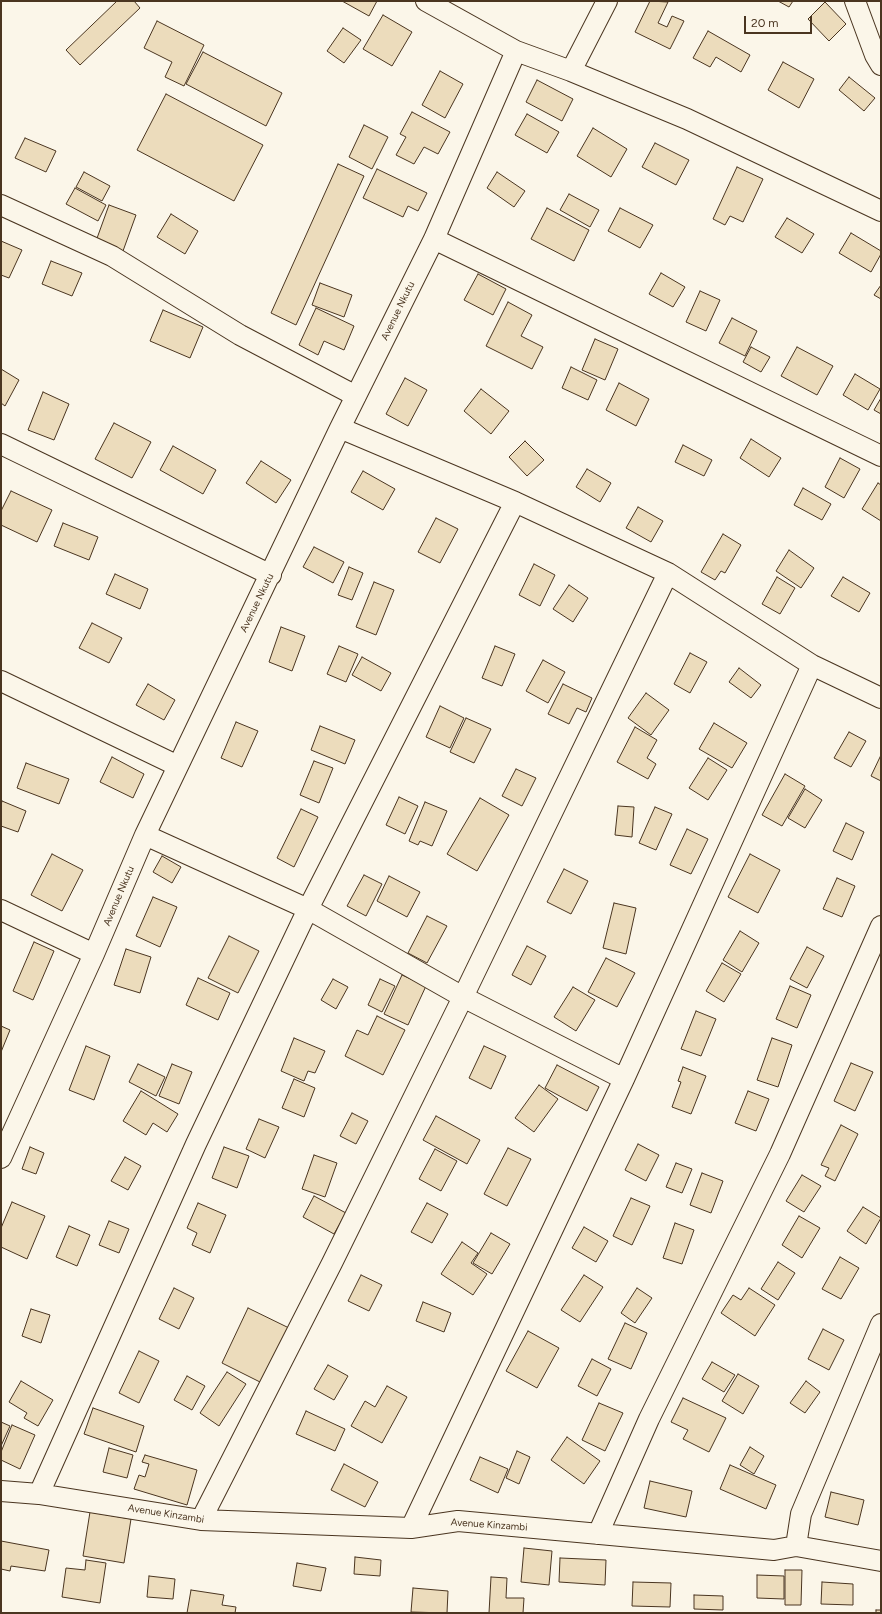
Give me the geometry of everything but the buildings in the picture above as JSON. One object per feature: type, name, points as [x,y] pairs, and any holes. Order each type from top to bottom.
[{"type":"street","points":[[426,1],[516,51],[571,71],[687,119],[881,212]]},
{"type":"street","points":[[571,71],[607,1]]},
{"type":"street","points":[[854,1],[875,55],[881,65]]},
{"type":"street","name":"Avenue Nkutu","points":[[1,1158],[5,1136],[94,954],[145,835],[271,575],[340,428],[434,239],[516,51]]},
{"type":"street","points":[[1,206],[112,256],[240,335],[356,396]]},
{"type":"street","points":[[434,239],[881,456]]},
{"type":"street","points":[[340,428],[515,502],[668,573],[812,665],[881,698]]},
{"type":"street","points":[[1,444],[271,575]]},
{"type":"street","points":[[39,1494],[196,1144],[308,909],[515,502]]},
{"type":"street","points":[[201,1520],[332,1263],[463,997],[668,573]]},
{"type":"street","points":[[411,1528],[624,1079],[812,665]]},
{"type":"street","points":[[1,681],[178,766]]},
{"type":"street","points":[[145,835],[308,909],[463,997],[624,1079]]},
{"type":"street","points":[[1,910],[94,954]]},
{"type":"street","points":[[598,1534],[649,1419],[780,1154],[881,926]]},
{"type":"street","points":[[796,1546],[801,1514],[881,1324]]},
{"type":"street","name":"Avenue Kinzambi","points":[[1,1490],[39,1494],[201,1520],[411,1528],[458,1521],[774,1550],[796,1546],[881,1562]]}]
